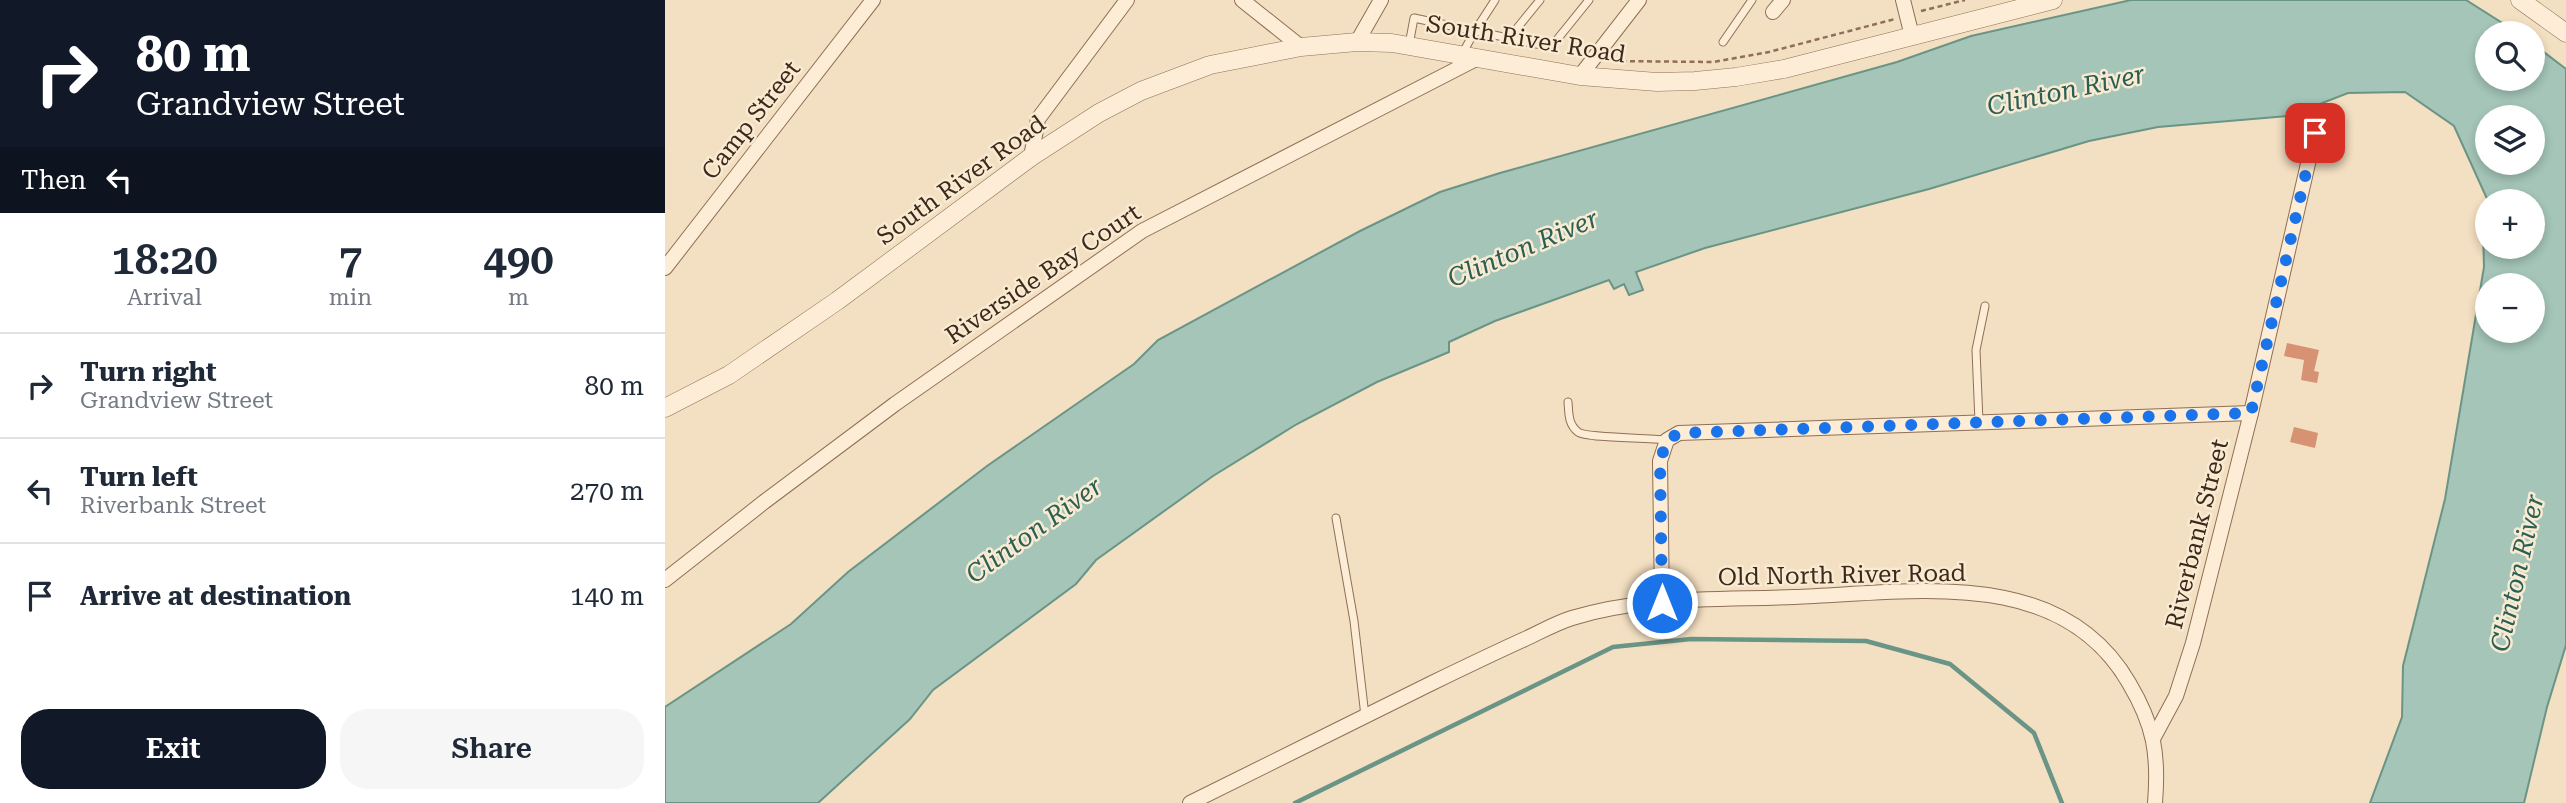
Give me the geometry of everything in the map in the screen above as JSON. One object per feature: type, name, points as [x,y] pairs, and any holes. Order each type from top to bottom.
[{"type":"street","name":"Camp Street","points":[[665,268],[873,0]]},
{"type":"street","points":[[1031,157],[1038,118],[1127,0]]},
{"type":"street","points":[[1242,0],[1301,47]]},
{"type":"street","points":[[1357,42],[1381,0]]},
{"type":"street","points":[[1580,76],[1639,0]]},
{"type":"street","points":[[1773,12],[1783,0]]},
{"type":"street","points":[[1903,0],[1912,36]]},
{"type":"street","name":"South River Road","points":[[665,408],[729,375],[837,301],[1031,157],[1099,113],[1141,90],[1210,65],[1301,47],[1357,42],[1409,46],[1580,76],[1657,82],[1736,77],[1821,60],[2053,0]]},
{"type":"street","points":[[2520,0],[2566,33]]},
{"type":"street","name":"Riverside Bay Court","points":[[665,580],[895,404],[1142,231],[1470,56]]},
{"type":"street","name":"Riverbank Street","points":[[2154,737],[2176,696],[2193,643],[2251,413],[2315,133]]},
{"type":"street","points":[[1662,603],[1660,461],[1667,440],[1685,432],[2251,413]]},
{"type":"street","name":"Old North River Road","points":[[1190,803],[1568,619],[1622,606],[1662,603],[1933,592],[2004,597],[2025,602],[2061,615],[2109,655],[2136,694],[2154,737],[2157,757],[2155,803]]},
{"type":"lane","points":[[1470,56],[1475,31],[1496,0]]},
{"type":"lane","points":[[1509,38],[1540,0]]},
{"type":"lane","points":[[1409,46],[1414,18],[1551,47],[1589,0]]},
{"type":"lane","points":[[1723,42],[1752,0]]},
{"type":"lane","points":[[1979,422],[1976,349],[1985,306]]},
{"type":"lane","points":[[1568,402],[1569,423],[1579,434],[1667,440]]},
{"type":"lane","points":[[1336,517],[1360,667],[1365,716]]},
{"type":"path","points":[[1592,61],[1713,62],[1769,52],[1965,0]]},
{"type":"water","name":"Clinton River","points":[[2131,0],[2466,0],[2499,21],[2475,21],[2475,91],[2545,91],[2545,53],[2566,69],[2566,645],[2547,707],[2524,803],[2370,803],[2402,717],[2403,666],[2445,499],[2475,321],[2475,343],[2545,343],[2545,273],[2483,273],[2484,259],[2545,259],[2545,189],[2483,189],[2476,175],[2545,175],[2545,105],[2475,105],[2475,172],[2454,126],[2405,92],[2348,93],[2289,116],[2158,127],[2089,141],[1929,189],[1705,248],[1636,272],[1643,290],[1629,295],[1624,284],[1614,289],[1609,280],[1495,321],[1449,342],[1449,352],[1377,382],[1297,424],[1213,476],[1096,560],[1076,584],[933,690],[910,719],[818,803],[665,803],[665,707],[791,624],[848,572],[987,466],[1134,364],[1158,340],[1360,231],[1440,192],[1897,62],[1971,36]]},
{"type":"building","points":[[2287,343],[2319,350],[2314,371],[2319,372],[2317,383],[2301,380],[2304,360],[2284,356]]},
{"type":"building","points":[[2294,427],[2318,433],[2315,448],[2290,442]]},
{"type":"waterway","points":[[1295,803],[1613,647],[1691,639],[1866,641],[1950,664],[2034,733],[2062,803]]},
{"type":"route","points":[[1662,603],[1660,461],[1667,440],[1679,433],[2251,413],[2315,133]]}]
